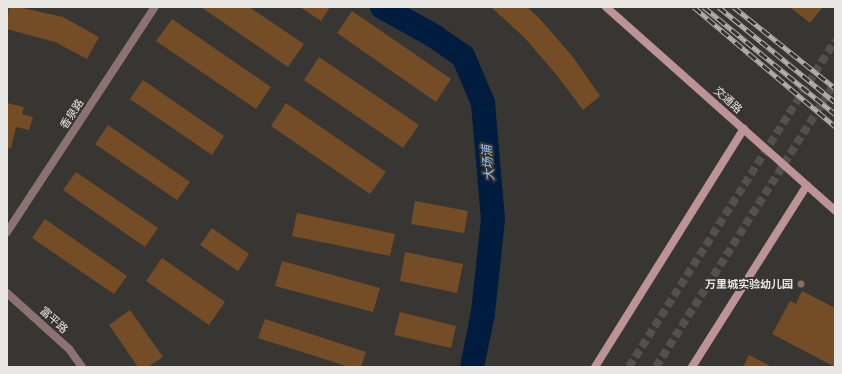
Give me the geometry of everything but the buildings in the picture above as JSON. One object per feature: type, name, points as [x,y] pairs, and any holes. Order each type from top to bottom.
[{"type":"main road","name":"交通路","points":[[606,7],[835,210]]},
{"type":"main road","points":[[595,367],[744,130]]},
{"type":"main road","points":[[692,367],[807,185]]},
{"type":"street","name":"香泉路","points":[[7,232],[155,7]]},
{"type":"street","name":"富平路","points":[[7,293],[69,349],[82,367]]},
{"type":"waterway","name":"大场浦","points":[[382,7],[434,36],[463,56],[483,103],[493,219],[483,313],[472,367]]},
{"type":"tunnel","points":[[629,367],[835,41]]},
{"type":"tunnel","points":[[656,367],[835,83]]},
{"type":"railway","points":[[694,7],[835,126]]},
{"type":"railway","points":[[704,7],[835,114]]},
{"type":"railway","points":[[719,7],[835,102]]},
{"type":"railway","points":[[734,7],[835,88]]},
{"type":"place","name":"万里城实验幼儿园","points":[[801,284]]}]
